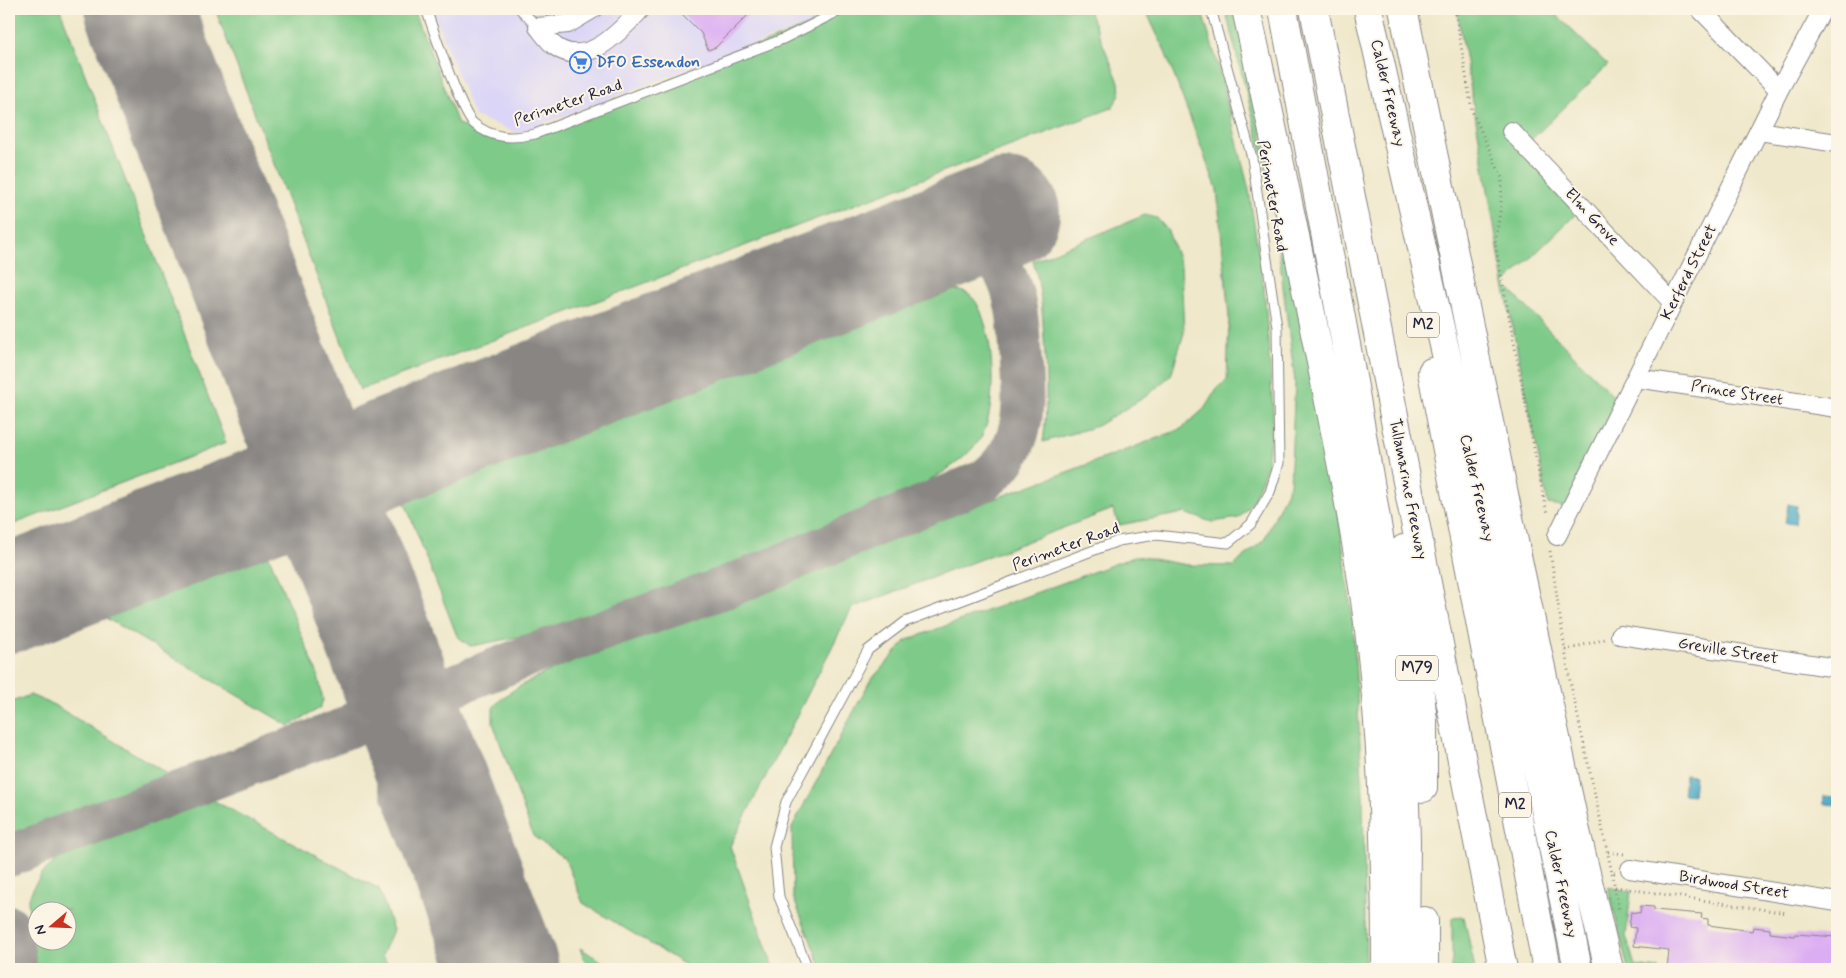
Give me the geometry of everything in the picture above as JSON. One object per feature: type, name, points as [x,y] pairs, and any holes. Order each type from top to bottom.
[{"type":"highway","points":[[1246,9],[1269,108],[1329,399],[1352,522],[1375,685],[1385,864],[1386,969]]},
{"type":"highway","points":[[1275,9],[1309,239],[1329,399]]},
{"type":"highway","points":[[1283,9],[1354,387],[1393,620],[1403,731],[1406,841],[1405,969]]},
{"type":"highway","name":"Tullamarine Freeway","points":[[1314,9],[1383,369],[1503,969]]},
{"type":"highway","name":"M2","points":[[1362,9],[1547,969]]},
{"type":"highway","name":"Calder Freeway","points":[[1368,9],[1510,637],[1578,969]]},
{"type":"highway","points":[[1403,9],[1575,827],[1609,969]]},
{"type":"highway","points":[[1420,9],[1482,386]]},
{"type":"highway","name":"M79","points":[[1383,369],[1423,721],[1424,969]]},
{"type":"street","points":[[538,27],[568,24],[594,9]]},
{"type":"street","points":[[538,27],[556,47],[565,51],[586,51],[609,41],[642,9]]},
{"type":"street","points":[[1700,9],[1779,90]]},
{"type":"street","name":"Kerferd Street","points":[[1557,536],[1779,90],[1823,9]]},
{"type":"street","name":"Elm Grove","points":[[1511,131],[1673,303]]},
{"type":"street","points":[[1760,131],[1837,142]]},
{"type":"street","name":"Prince Street","points":[[1636,378],[1837,408]]},
{"type":"street","name":"Greville Street","points":[[1620,635],[1837,668]]},
{"type":"street","name":"Birdwood Street","points":[[1630,869],[1837,902]]},
{"type":"lane","name":"Perimeter Road","points":[[426,9],[472,122],[496,136],[514,138],[535,134],[783,39],[843,9]]},
{"type":"lane","points":[[520,9],[538,27]]},
{"type":"lane","name":"Perimeter Road","points":[[808,969],[779,897],[774,847],[786,802],[868,650],[905,622],[1118,542],[1156,535],[1228,543],[1251,524],[1270,492],[1278,463],[1277,327],[1252,158],[1210,9]]},
{"type":"path","points":[[1455,9],[1472,111],[1502,178],[1501,206],[1495,243],[1545,505],[1557,536],[1550,551],[1568,676],[1620,915]]},
{"type":"path","points":[[1565,650],[1620,635]]},
{"type":"path","points":[[1612,873],[1630,869]]},
{"type":"path","points":[[1615,887],[1789,913]]},
{"type":"shaded area","name":"DFO Essendon","points":[[432,9],[849,9],[518,133],[474,116]]},
{"type":"green space","points":[[9,9],[60,9],[226,443],[9,526]]},
{"type":"green space","points":[[215,9],[414,9],[458,124],[502,141],[517,143],[849,9],[1088,9],[1119,82],[1120,94],[1112,108],[360,390]]},
{"type":"green space","points":[[1145,9],[1201,9],[1219,68],[1249,190],[1265,297],[1273,411],[1267,467],[1252,503],[1239,518],[1212,522],[1184,513],[1119,525],[1113,509],[852,608],[730,846],[774,969],[692,969],[583,903],[565,859],[533,836],[493,723],[493,708],[506,695],[526,682],[579,659],[677,624],[907,532],[1181,429],[1204,409],[1217,388],[1227,380],[1229,317],[1217,189],[1164,49]]},
{"type":"green space","points":[[1225,9],[1235,9],[1331,456],[1353,624],[1363,795],[1366,969],[822,969],[793,897],[792,827],[870,681],[907,640],[1136,556],[1187,565],[1233,566],[1264,540],[1290,484],[1295,382],[1270,184]]},
{"type":"green space","points":[[1457,9],[1550,9],[1608,65],[1531,140],[1579,211],[1504,284]]},
{"type":"green space","points":[[1145,215],[1157,218],[1168,231],[1181,267],[1184,333],[1171,375],[1148,395],[1097,426],[1043,442],[1046,403],[1045,351],[1041,299],[1033,261]]},
{"type":"green space","points":[[1504,284],[1617,400],[1567,507],[1548,504]]},
{"type":"green space","points":[[949,290],[957,290],[969,295],[974,299],[980,310],[988,336],[992,385],[991,402],[984,431],[978,442],[964,457],[946,471],[902,495],[854,515],[712,570],[555,626],[521,636],[470,646],[457,636],[402,495],[447,475]]},
{"type":"green space","points":[[266,549],[318,675],[323,700],[320,708],[289,726],[94,611]]},
{"type":"green space","points":[[30,695],[54,705],[168,774],[13,835],[9,830],[9,703]]},
{"type":"green space","points":[[209,798],[379,889],[393,930],[382,956],[392,969],[35,969],[32,950],[78,950],[78,900],[28,900],[43,872],[59,858],[110,834]]},
{"type":"green space","points":[[1608,887],[1631,891],[1626,936],[1635,966],[1659,969],[1628,969]]},
{"type":"green space","points":[[1464,917],[1475,969],[1452,969],[1452,918]]},
{"type":"green space","points":[[580,948],[614,969],[588,969]]},
{"type":"water","points":[[1788,504],[1797,506],[1795,524],[1785,523]]},
{"type":"water","points":[[1685,775],[1695,776],[1693,795],[1683,794]]},
{"type":"water","points":[[1824,796],[1837,797],[1837,805],[1823,804]]},
{"type":"building","points":[[677,9],[754,9],[716,47],[708,50],[701,33]]},
{"type":"building","points":[[1641,906],[1654,907],[1654,910],[1702,914],[1701,918],[1708,919],[1708,925],[1752,931],[1753,927],[1770,929],[1770,933],[1795,936],[1796,934],[1837,937],[1837,969],[1667,969],[1669,950],[1634,946],[1636,928],[1629,927],[1631,912],[1640,913]]},
{"type":"taxiway","points":[[9,856],[341,730],[528,656],[725,588],[983,481],[1000,466],[1009,454],[1018,433],[1022,416],[1019,328],[1012,291],[1005,275],[995,260],[981,249],[963,242],[945,241],[926,245],[890,258]]},
{"type":"taxiway","points":[[348,727],[366,712],[378,694],[383,674],[383,650]]},
{"type":"taxiway","points":[[9,926],[17,969]]},
{"type":"runway","points":[[139,9],[505,969]]},
{"type":"runway","points":[[9,599],[1006,213]]},
{"type":"place","name":"DFO Essendon","points":[[580,62]]}]
